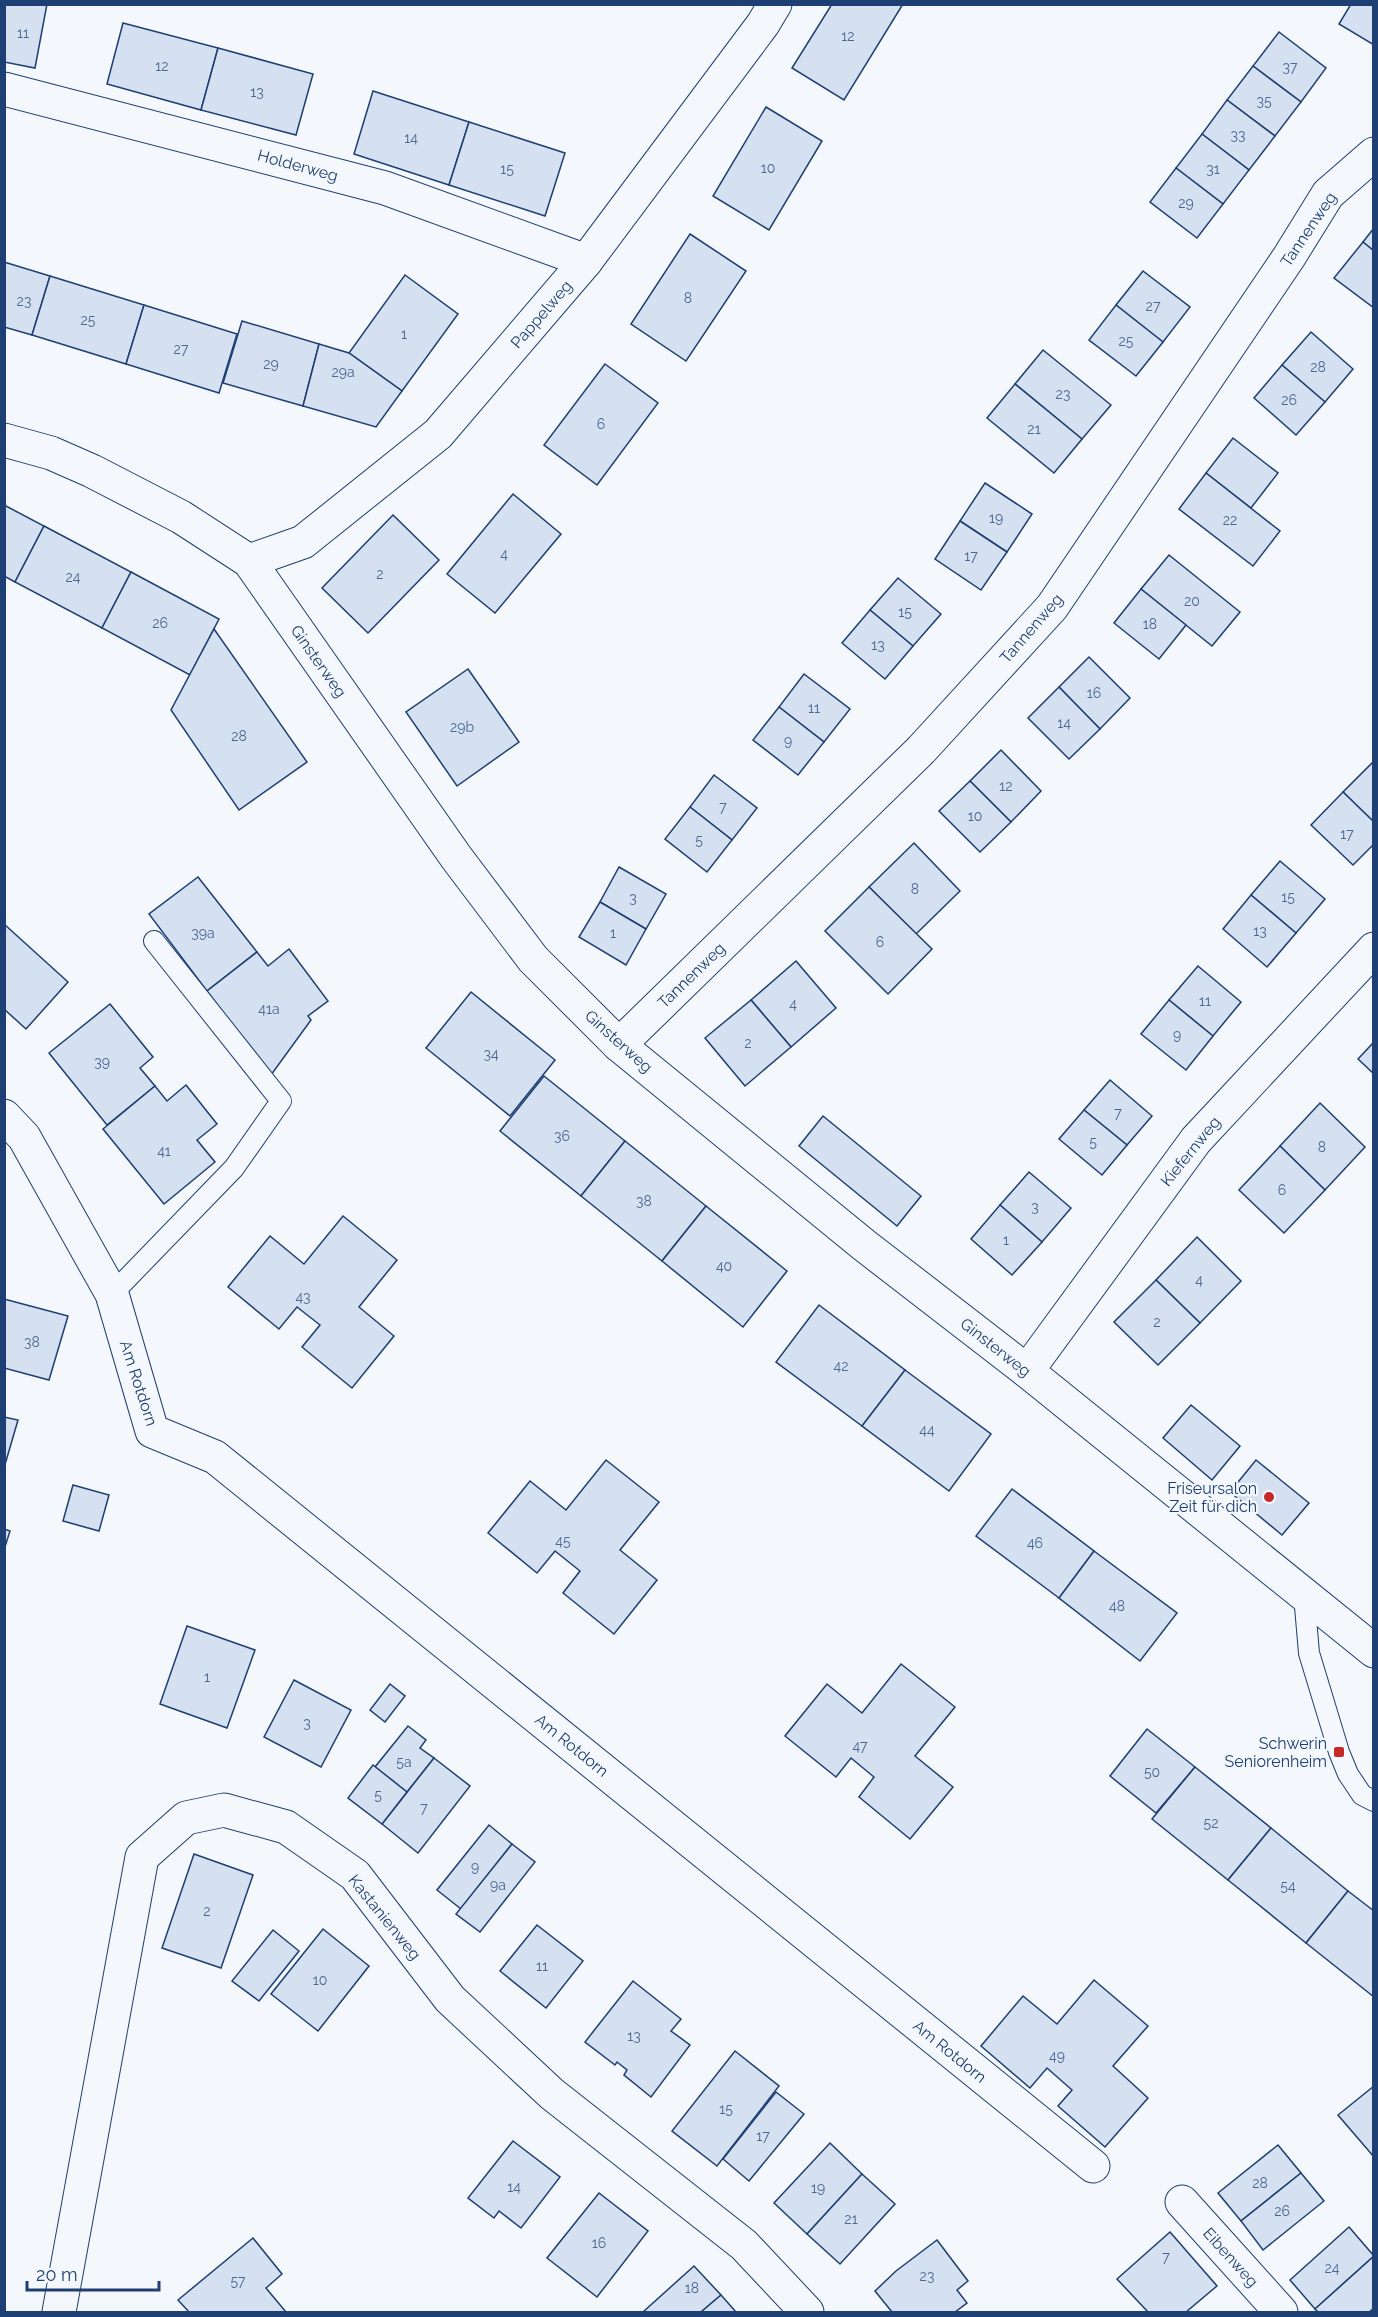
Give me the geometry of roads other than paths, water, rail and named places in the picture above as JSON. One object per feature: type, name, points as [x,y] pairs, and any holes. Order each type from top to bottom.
[{"type":"street","name":"Pappelweg","points":[[249,561],[303,542],[438,434],[586,261],[763,24],[775,4]]},
{"type":"street","name":"Holderweg","points":[[4,89],[385,188],[586,261]]},
{"type":"street","name":"Tannenweg","points":[[619,1045],[921,750],[1052,607],[1289,257],[1328,194],[1374,154]]},
{"type":"street","name":"Ginsterweg","points":[[4,441],[51,453],[100,475],[181,517],[249,561],[456,856],[533,958],[619,1045],[864,1245],[1027,1371],[1374,1651]]},
{"type":"street","name":"Kiefernweg","points":[[1027,1371],[1196,1140],[1374,949]]},
{"type":"street","name":"Am Rotdorn","points":[[4,1116],[24,1137],[112,1294],[152,1431],[215,1457],[1093,2166]]},
{"type":"street","name":"Kastanienweg","points":[[59,2313],[142,1857],[186,1818],[224,1810],[286,1827],[355,1875],[450,1999],[552,2094],[744,2245],[807,2313]]},
{"type":"street","name":"Eibenweg","points":[[1182,2202],[1281,2313]]},
{"type":"lane","points":[[112,1294],[234,1168],[281,1101],[154,941]]},
{"type":"lane","points":[[1304,1595],[1309,1653],[1339,1752],[1348,1774],[1362,1795],[1374,1801]]},
{"type":"place","name":"Friseursalon Zeit für dich","points":[[1269,1497]]},
{"type":"place","name":"Schwerin Seniorenheim","points":[[1339,1752]]}]
